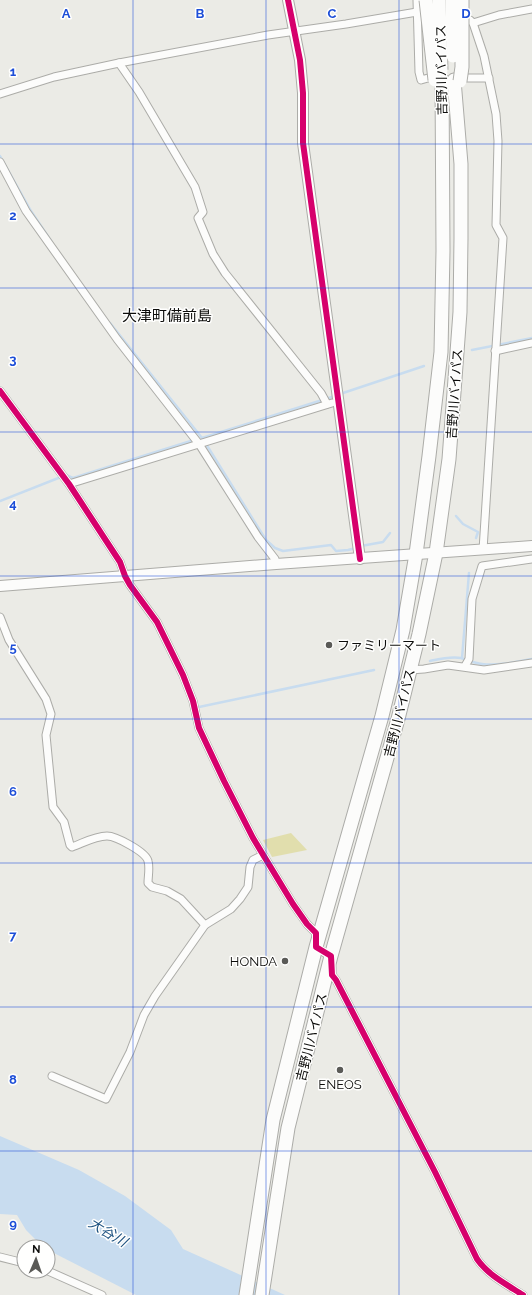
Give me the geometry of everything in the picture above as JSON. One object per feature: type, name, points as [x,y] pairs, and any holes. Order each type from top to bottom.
[{"type":"highway","points":[[426,0],[448,80],[462,67],[462,0]]},
{"type":"highway","name":"吉野川バイパス","points":[[262,1295],[288,1128],[331,956],[398,719],[419,634],[436,553],[449,459],[460,312],[461,164],[448,80],[439,0]]},
{"type":"highway","name":"吉野川バイパス","points":[[246,1295],[273,1120],[316,947],[382,716],[403,630],[416,554],[441,352],[444,251],[442,116],[448,80],[452,0]]},
{"type":"street","points":[[288,0],[300,60],[303,93],[303,143],[360,558]]},
{"type":"street","points":[[417,0],[419,72],[421,80],[428,78],[489,78]]},
{"type":"street","points":[[473,23],[499,15],[532,9]]},
{"type":"street","points":[[0,94],[54,77],[119,64],[260,37],[417,12],[470,20],[473,23],[484,56],[496,114],[498,141],[496,225],[503,238],[483,550]]},
{"type":"street","points":[[119,64],[139,92],[194,187],[203,212],[198,218],[213,254],[225,273],[321,393],[327,404]]},
{"type":"street","points":[[0,162],[30,217],[117,339],[199,444],[258,537],[275,559],[276,564]]},
{"type":"street","points":[[495,351],[532,343]]},
{"type":"street","points":[[0,391],[69,484],[120,562],[124,576],[157,622],[183,675],[193,701],[199,728],[224,781],[263,855],[306,924],[316,933],[316,947],[331,956],[332,975],[336,980],[435,1172],[477,1259],[494,1277],[523,1295]]},
{"type":"street","points":[[69,484],[327,404],[338,402]]},
{"type":"street","points":[[0,586],[276,564],[532,546]]},
{"type":"street","points":[[467,663],[472,599],[482,566],[532,559]]},
{"type":"street","points":[[0,617],[9,640],[46,699],[51,714],[46,735],[53,807],[64,822],[70,845],[72,847],[100,837],[109,836],[118,838],[143,853],[148,859],[148,882],[152,887],[167,891],[181,899],[205,925]]},
{"type":"street","points":[[410,670],[467,663],[484,670],[532,663]]},
{"type":"street","points":[[52,1076],[106,1099],[130,1052],[144,1015],[155,996],[205,925],[231,909],[240,899],[248,887],[250,867],[253,860],[263,855]]},
{"type":"street","points":[[0,1257],[16,1261]]},
{"type":"street","points":[[56,1275],[102,1295]]},
{"type":"shaded area","points":[[291,833],[307,850],[272,857],[263,840]]},
{"type":"water","name":"大谷川","points":[[0,1136],[79,1170],[125,1196],[171,1230],[183,1249],[285,1295],[136,1295],[56,1254],[56,1239],[35,1239],[26,1230],[17,1215],[0,1214]]},
{"type":"waterway","points":[[0,156],[31,211],[51,241]]},
{"type":"waterway","points":[[110,323],[202,438],[335,396]]},
{"type":"waterway","points":[[472,350],[532,338]]},
{"type":"waterway","points":[[340,394],[424,366]]},
{"type":"waterway","points":[[0,501],[66,475],[73,478],[194,440]]},
{"type":"waterway","points":[[206,444],[266,540],[275,548],[283,551],[331,545],[336,551],[356,548]]},
{"type":"waterway","points":[[456,516],[463,524],[478,532],[476,538]]},
{"type":"waterway","points":[[361,546],[383,542],[390,533]]},
{"type":"waterway","points":[[462,658],[469,573]]},
{"type":"waterway","points":[[430,661],[457,657],[479,664],[495,664],[532,659]]},
{"type":"waterway","points":[[199,707],[374,670]]},
{"type":"cycle path","points":[[288,0],[300,60],[303,93],[303,143],[360,559]]},
{"type":"cycle path","points":[[0,391],[69,484],[120,562],[130,585],[157,622],[183,675],[193,701],[199,728],[224,781],[253,838],[293,904],[307,924],[316,933],[316,947],[331,956],[332,975],[336,980],[435,1172],[477,1259],[492,1275],[523,1295]]},
{"type":"place","name":"ファミリーマート","points":[[329,645]]},
{"type":"place","name":"HONDA","points":[[285,961]]},
{"type":"place","name":"ENEOS","points":[[340,1070]]},
{"type":"district","name":"大津町備前島","points":[[167,316]]}]
